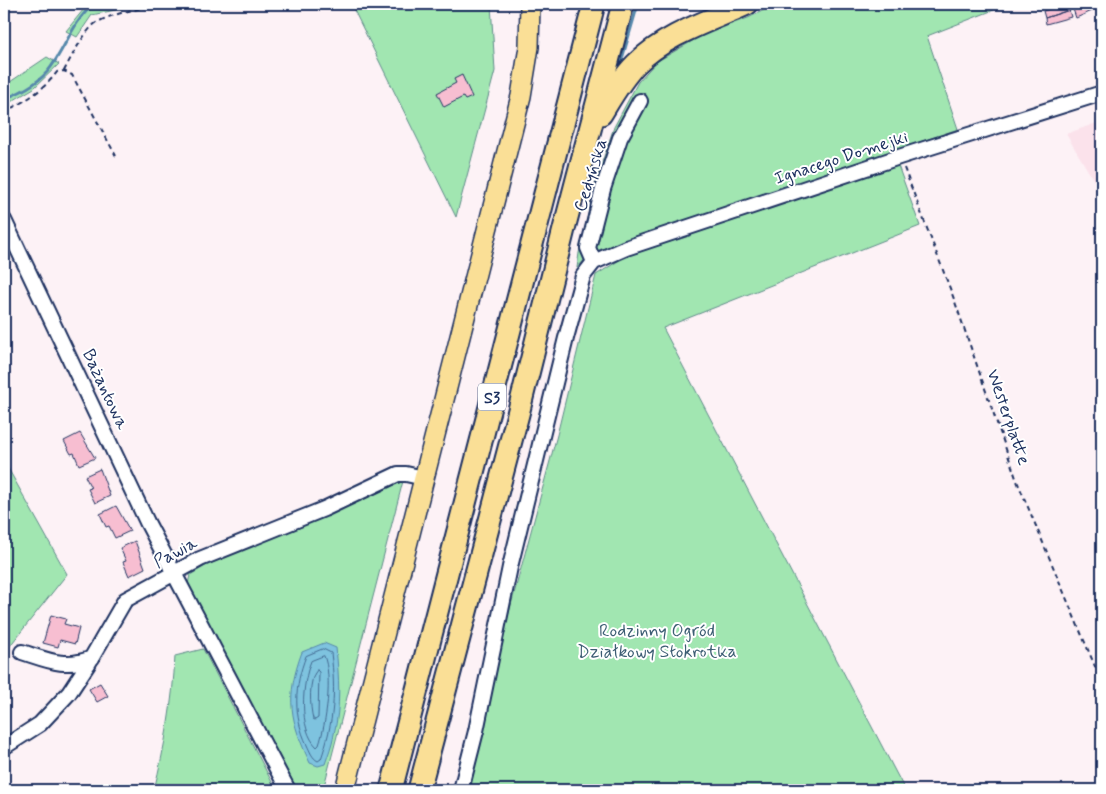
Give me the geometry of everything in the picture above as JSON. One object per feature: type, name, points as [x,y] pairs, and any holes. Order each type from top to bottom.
[{"type":"highway","name":"S3","points":[[391,790],[594,4]]},
{"type":"highway","name":"S3","points":[[419,790],[623,4]]},
{"type":"highway","points":[[590,131],[626,75],[638,62],[658,46],[747,4]]},
{"type":"main road","points":[[345,790],[521,96],[529,47],[530,4]]},
{"type":"street","name":"Ignacego Domejki","points":[[594,262],[626,248],[899,157],[1102,93]]},
{"type":"street","name":"Cedyńska","points":[[594,262],[588,248],[603,189],[620,138],[640,101]]},
{"type":"street","name":"Bażantowa","points":[[4,220],[173,573],[288,790]]},
{"type":"street","points":[[461,790],[476,732],[510,567],[566,338],[583,276],[594,262]]},
{"type":"street","name":"Pawia","points":[[4,747],[40,724],[69,693],[92,658],[125,600],[200,559],[324,509],[398,474],[424,478]]},
{"type":"street","points":[[22,652],[63,664],[81,662],[92,658]]},
{"type":"path","points":[[64,71],[76,49],[95,23],[123,13],[164,4]]},
{"type":"path","points":[[4,112],[25,101],[51,81],[57,72],[64,71],[72,75],[116,156]]},
{"type":"path","name":"Westerplatte","points":[[899,157],[954,299],[1017,481],[1102,683]]},
{"type":"shaded area","points":[[1102,121],[1102,194],[1066,134]]},
{"type":"green space","points":[[88,4],[143,4],[92,15],[77,37],[66,31]]},
{"type":"green space","points":[[351,4],[491,4],[495,71],[456,217]]},
{"type":"green space","points":[[776,4],[1009,4],[927,36],[958,129],[601,249],[591,254],[577,268],[596,180],[614,127],[638,82],[656,62],[708,32],[748,18]]},
{"type":"green space","points":[[47,57],[59,64],[34,88],[4,106],[4,86]]},
{"type":"green space","name":"Rodzinny Ogród Działkowy Stokrotka","points":[[897,163],[920,226],[663,328],[905,790],[467,790],[504,631],[557,435],[596,275],[626,256]]},
{"type":"green space","points":[[4,461],[67,574],[5,652],[4,650]]},
{"type":"green space","points":[[403,481],[323,790],[297,790],[192,595],[188,584],[190,575],[209,564],[349,506]]},
{"type":"green space","points":[[203,649],[276,790],[154,790],[168,724],[175,656]]},
{"type":"water","points":[[324,643],[336,648],[339,680],[338,702],[336,724],[330,750],[325,764],[318,766],[310,763],[303,748],[294,721],[292,696],[293,683],[302,652]]},
{"type":"building","points":[[1071,4],[1073,9],[1045,18],[1043,11]]},
{"type":"building","points":[[1071,4],[1089,4],[1073,9]]},
{"type":"building","points":[[1089,4],[1092,11],[1076,18],[1073,9]]},
{"type":"building","points":[[1069,10],[1071,17],[1046,24],[1045,18]]},
{"type":"building","points":[[462,75],[472,97],[465,100],[463,97],[444,107],[437,93],[456,83],[454,79]]},
{"type":"building","points":[[80,433],[95,458],[79,465],[74,453],[71,454],[64,441]]},
{"type":"building","points":[[100,469],[110,496],[95,503],[88,489],[91,488],[85,476]]},
{"type":"building","points":[[116,506],[130,531],[115,538],[109,526],[106,527],[100,514]]},
{"type":"building","points":[[135,541],[145,568],[129,576],[123,562],[126,561],[120,548]]},
{"type":"building","points":[[51,615],[66,619],[64,624],[79,628],[75,644],[60,640],[58,647],[43,643]]},
{"type":"building","points":[[100,683],[108,696],[97,702],[89,689]]},
{"type":"waterway","points":[[4,99],[30,86],[47,73],[76,25],[94,4]]},
{"type":"waterway","points":[[619,69],[638,4]]}]
